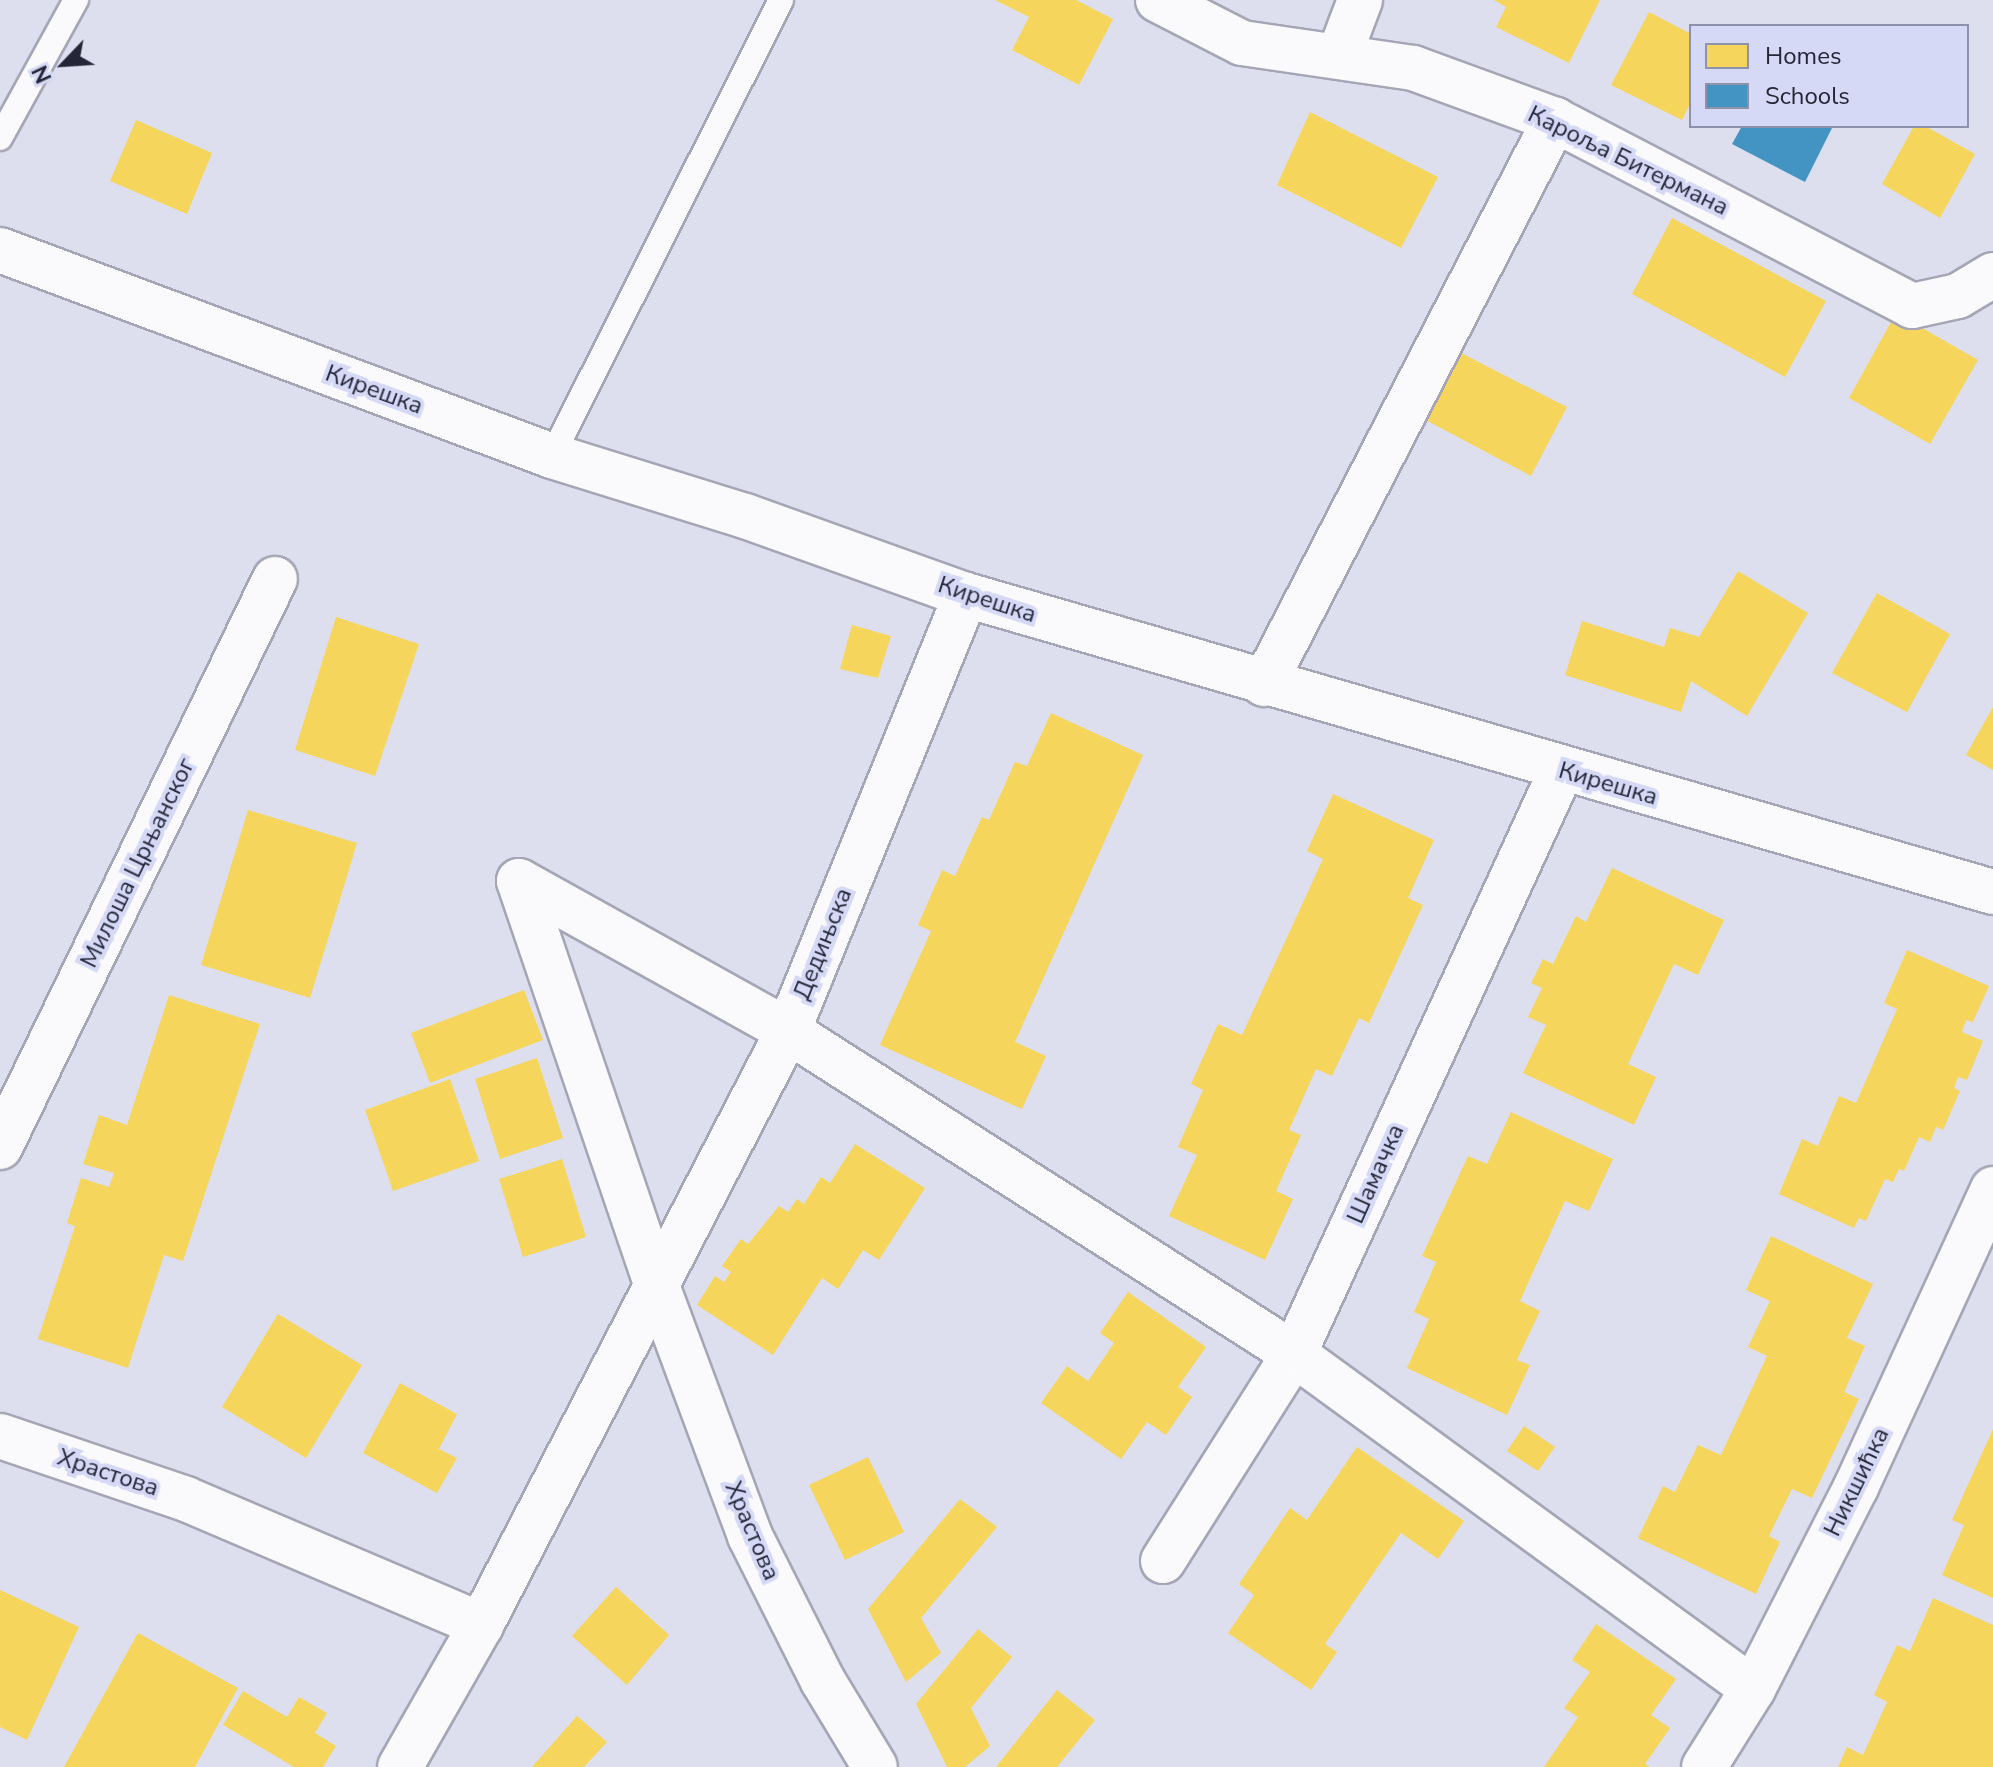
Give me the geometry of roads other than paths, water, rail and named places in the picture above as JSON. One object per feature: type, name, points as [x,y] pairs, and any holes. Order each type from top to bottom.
[{"type":"street","name":"Кароља Битермана","points":[[1158,0],[1242,43],[1413,68],[1555,120],[1912,306],[1958,296],[1993,275]]},
{"type":"street","points":[[1339,56],[1360,0]]},
{"type":"street","points":[[1264,684],[1555,120]]},
{"type":"street","name":"Кирешка","points":[[0,250],[552,456],[745,516],[966,595],[1561,771],[1993,892]]},
{"type":"street","name":"Милоша Црњанског","points":[[0,1147],[275,579]]},
{"type":"street","name":"Дедињска","points":[[656,1283],[788,1031],[966,595]]},
{"type":"street","name":"Шамачка","points":[[1163,1561],[1294,1354],[1561,771]]},
{"type":"street","name":"Храстова","points":[[788,1031],[519,881],[656,1283],[750,1536],[823,1681],[875,1767]]},
{"type":"street","points":[[788,1031],[1294,1354],[1753,1689]]},
{"type":"street","name":"Никшићка","points":[[1704,1767],[1753,1689],[1856,1487],[1993,1189]]},
{"type":"street","points":[[400,1767],[481,1625],[656,1283]]},
{"type":"street","name":"Храстова","points":[[0,1436],[186,1499],[481,1625]]},
{"type":"lane","points":[[0,138],[76,0]]},
{"type":"lane","points":[[552,456],[781,0]]}]
